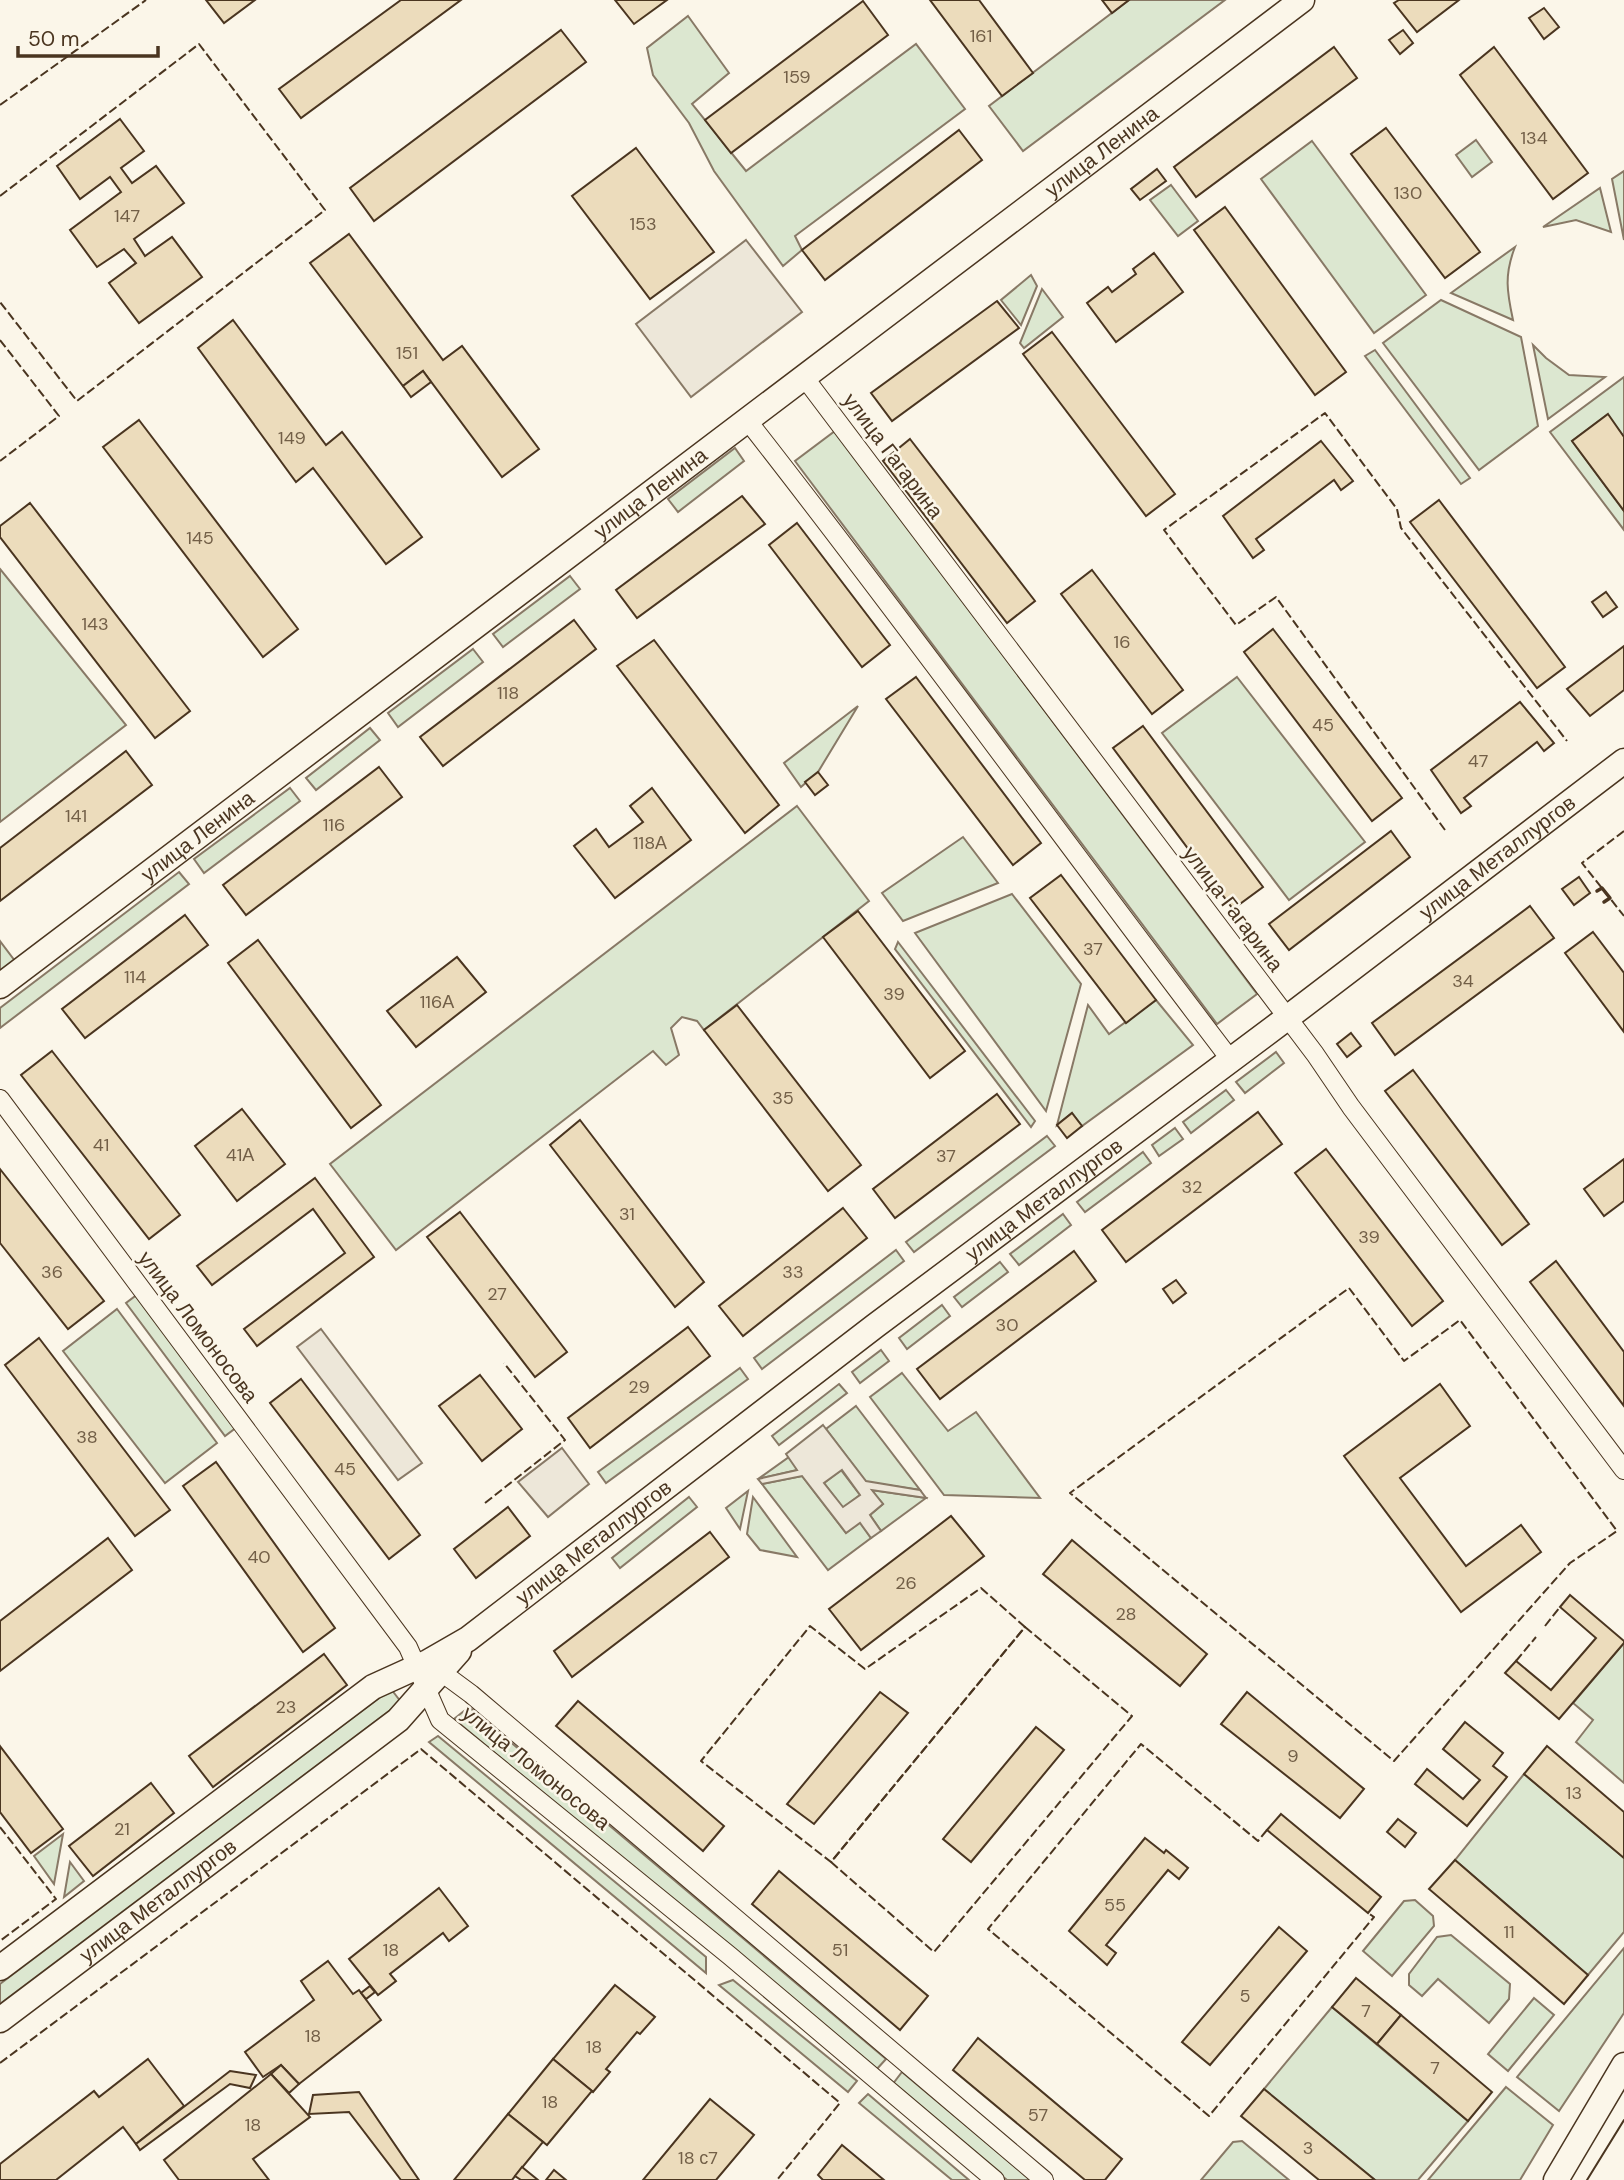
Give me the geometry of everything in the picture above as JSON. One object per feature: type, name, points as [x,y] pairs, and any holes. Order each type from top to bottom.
[{"type":"street","name":"улица Ленина","points":[[0,986],[1301,0]]},
{"type":"street","name":"улица Гагарина","points":[[804,377],[1315,1054],[1351,1108],[1624,1470]]},
{"type":"street","points":[[747,420],[1230,1059]]},
{"type":"street","name":"улица Металлургов","points":[[0,1969],[373,1687],[424,1668],[468,1639],[875,1326],[1287,1018],[1624,761]]},
{"type":"street","name":"улица Ломоносова","points":[[0,1099],[424,1668],[440,1720],[730,1956],[995,2180]]},
{"type":"street","name":"улица Металлургов","points":[[0,2020],[398,1720],[424,1668]]},
{"type":"street","name":"улица Ломоносова","points":[[424,1668],[492,1712],[1044,2180]]},
{"type":"street","points":[[881,2084],[900,2060]]},
{"type":"street","points":[[1556,2180],[1624,2065]]},
{"type":"green space","points":[[1129,0],[1225,0],[1023,151],[989,106]]},
{"type":"green space","points":[[688,16],[729,73],[692,104],[746,171],[916,44],[965,109],[795,236],[802,250],[783,266],[714,171],[689,123],[653,75],[647,48]]},
{"type":"green space","points":[[1476,140],[1492,162],[1472,177],[1456,155]]},
{"type":"green space","points":[[1312,141],[1426,295],[1374,333],[1261,179]]},
{"type":"green space","points":[[1624,171],[1624,240],[1612,179]]},
{"type":"green space","points":[[1171,185],[1198,221],[1178,236],[1150,200]]},
{"type":"green space","points":[[1600,188],[1611,232],[1576,220],[1543,227]]},
{"type":"green space","points":[[1515,247],[1509,266],[1508,284],[1513,320],[1451,293]]},
{"type":"green space","points":[[1031,275],[1037,286],[1021,325],[1001,300]]},
{"type":"green space","points":[[1042,289],[1063,317],[1024,348],[1020,343]]},
{"type":"green space","points":[[1441,300],[1521,337],[1538,426],[1479,470],[1383,343]]},
{"type":"green space","points":[[1533,345],[1569,375],[1605,377],[1548,419]]},
{"type":"green space","points":[[1375,350],[1470,478],[1461,484],[1365,356]]},
{"type":"green space","points":[[1624,377],[1624,437],[1607,415],[1572,441],[1624,511],[1624,530],[1550,432]]},
{"type":"green space","points":[[835,431],[1257,994],[1217,1024],[795,461]]},
{"type":"green space","points":[[735,448],[744,461],[678,512],[668,499]]},
{"type":"green space","points":[[0,569],[126,725],[0,822]]},
{"type":"green space","points":[[570,576],[580,589],[503,647],[493,634]]},
{"type":"green space","points":[[473,649],[483,662],[398,727],[388,713]]},
{"type":"green space","points":[[1237,677],[1365,842],[1289,900],[1162,733]]},
{"type":"green space","points":[[858,706],[818,772],[801,787],[784,763]]},
{"type":"green space","points":[[370,728],[380,740],[316,790],[306,778]]},
{"type":"green space","points":[[290,788],[300,801],[204,873],[194,859]]},
{"type":"green space","points":[[797,806],[869,901],[704,1030],[697,1021],[682,1017],[671,1028],[679,1055],[666,1065],[653,1051],[396,1250],[330,1164]]},
{"type":"green space","points":[[963,837],[998,883],[903,921],[882,893]]},
{"type":"green space","points":[[179,872],[189,884],[0,1028],[0,1008]]},
{"type":"green space","points":[[1012,894],[1081,984],[1046,1111],[915,933]]},
{"type":"green space","points":[[0,941],[15,961],[0,972]]},
{"type":"green space","points":[[898,942],[1035,1121],[1031,1127],[895,949]]},
{"type":"green space","points":[[1156,1000],[1193,1045],[1082,1126],[1072,1113],[1057,1125],[1088,1005],[1109,1034]]},
{"type":"green space","points":[[1276,1052],[1284,1063],[1245,1093],[1236,1082]]},
{"type":"green space","points":[[1226,1090],[1234,1100],[1191,1133],[1183,1122]]},
{"type":"green space","points":[[1175,1128],[1183,1139],[1159,1156],[1152,1145]]},
{"type":"green space","points":[[1047,1136],[1055,1146],[914,1252],[906,1242]]},
{"type":"green space","points":[[1143,1152],[1151,1163],[1085,1212],[1077,1202]]},
{"type":"green space","points":[[1063,1214],[1071,1225],[1019,1265],[1010,1254]]},
{"type":"green space","points":[[896,1250],[904,1261],[762,1369],[754,1358]]},
{"type":"green space","points":[[1000,1262],[1008,1272],[962,1307],[954,1297]]},
{"type":"green space","points":[[138,1294],[237,1427],[225,1436],[126,1303]]},
{"type":"green space","points":[[942,1305],[950,1316],[907,1349],[899,1338]]},
{"type":"green space","points":[[117,1309],[217,1443],[165,1483],[63,1351]]},
{"type":"green space","points":[[881,1350],[889,1361],[860,1383],[852,1372]]},
{"type":"green space","points":[[740,1368],[748,1379],[606,1483],[598,1472]]},
{"type":"green space","points":[[902,1373],[948,1431],[976,1412],[1040,1498],[944,1495],[870,1397]]},
{"type":"green space","points":[[839,1384],[847,1393],[779,1445],[772,1436]]},
{"type":"green space","points":[[856,1406],[920,1490],[866,1482],[826,1429]]},
{"type":"green space","points":[[789,1457],[798,1470],[758,1479]]},
{"type":"green space","points":[[841,1470],[860,1495],[843,1508],[824,1483]]},
{"type":"green space","points":[[802,1476],[846,1533],[860,1522],[871,1538],[828,1570],[762,1484]]},
{"type":"green space","points":[[871,1490],[926,1498],[881,1531],[870,1515],[883,1504]]},
{"type":"green space","points":[[748,1491],[740,1529],[726,1508]]},
{"type":"green space","points":[[689,1497],[697,1507],[620,1568],[612,1558]]},
{"type":"green space","points":[[753,1497],[797,1557],[760,1550],[747,1534]]},
{"type":"green space","points":[[1624,1643],[1624,1783],[1576,1742],[1593,1720],[1573,1703]]},
{"type":"green space","points":[[391,1689],[401,1702],[0,2004],[0,1984]]},
{"type":"green space","points":[[469,1707],[886,2059],[876,2070],[454,1719]]},
{"type":"green space","points":[[438,1736],[706,1957],[706,1973],[429,1742]]},
{"type":"green space","points":[[1524,1774],[1624,1858],[1624,1932],[1588,1975],[1455,1860]]},
{"type":"green space","points":[[63,1834],[54,1884],[34,1856]]},
{"type":"green space","points":[[70,1862],[84,1881],[64,1897]]},
{"type":"green space","points":[[1415,1900],[1433,1916],[1434,1926],[1392,1976],[1363,1951],[1404,1901]]},
{"type":"green space","points":[[1451,1935],[1510,1984],[1509,1999],[1489,2023],[1438,1979],[1422,1996],[1409,1985],[1409,1974],[1437,1937]]},
{"type":"green space","points":[[1624,1948],[1624,2013],[1559,2111],[1517,2077]]},
{"type":"green space","points":[[733,1980],[857,2081],[848,2092],[719,1985]]},
{"type":"green space","points":[[1534,1998],[1554,2015],[1508,2071],[1488,2054]]},
{"type":"green space","points":[[1332,2007],[1468,2121],[1418,2180],[1375,2180],[1264,2089]]},
{"type":"green space","points":[[902,2072],[1031,2180],[1007,2180],[892,2085]]},
{"type":"green space","points":[[1506,2087],[1553,2125],[1520,2180],[1428,2180]]},
{"type":"green space","points":[[868,2094],[969,2180],[952,2180],[859,2103]]},
{"type":"green space","points":[[1242,2141],[1289,2180],[1201,2180],[1233,2142]]},
{"type":"shaded area","points":[[746,240],[802,312],[691,397],[636,324]]},
{"type":"shaded area","points":[[321,1329],[422,1463],[398,1480],[297,1347]]},
{"type":"shaded area","points":[[823,1425],[866,1481],[920,1490],[926,1498],[872,1490],[883,1504],[870,1515],[881,1531],[871,1538],[860,1523],[846,1533],[802,1476],[762,1484],[758,1479],[797,1470],[786,1454]],"holes":[[[842,1470],[860,1495],[843,1507],[824,1483]]]},
{"type":"shaded area","points":[[562,1448],[589,1484],[548,1517],[518,1482]]},
{"type":"building","points":[[206,0],[255,0],[224,23]]},
{"type":"building","points":[[401,0],[461,0],[301,118],[279,89]]},
{"type":"building","points":[[615,0],[667,0],[634,24]]},
{"type":"building","points":[[930,0],[979,0],[1033,73],[1002,96]]},
{"type":"building","points":[[1102,0],[1129,0],[1112,13]]},
{"type":"building","points":[[1399,0],[1459,0],[1417,32],[1394,3]]},
{"type":"building","points":[[863,1],[888,35],[731,153],[705,120]]},
{"type":"building","points":[[1544,8],[1559,27],[1544,39],[1529,18]]},
{"type":"building","points":[[561,30],[586,62],[374,221],[350,188]]},
{"type":"building","points":[[1403,30],[1413,43],[1400,54],[1389,40]]},
{"type":"building","points":[[1334,47],[1357,78],[1196,197],[1174,167]]},
{"type":"building","points":[[1494,47],[1588,173],[1553,199],[1460,75]]},
{"type":"building","points":[[120,119],[144,151],[121,168],[132,183],[156,166],[184,203],[134,239],[145,256],[172,237],[202,277],[139,323],[109,283],[136,263],[124,249],[97,267],[70,230],[121,192],[110,177],[80,199],[57,166]]},
{"type":"building","points":[[1386,128],[1480,252],[1445,278],[1351,154]]},
{"type":"building","points":[[959,130],[982,160],[825,280],[802,250]]},
{"type":"building","points":[[636,148],[714,252],[650,299],[572,196]]},
{"type":"building","points":[[1157,169],[1166,181],[1140,200],[1131,189]]},
{"type":"building","points":[[1225,207],[1346,372],[1315,395],[1194,230]]},
{"type":"building","points":[[349,234],[443,360],[462,346],[539,449],[502,477],[423,371],[403,386],[310,263]]},
{"type":"building","points":[[1154,253],[1183,292],[1116,342],[1087,303],[1108,287],[1112,292],[1136,274],[1133,269]]},
{"type":"building","points":[[997,301],[1019,328],[892,421],[871,393]]},
{"type":"building","points":[[233,320],[326,445],[342,432],[422,537],[386,564],[313,468],[296,482],[198,348]]},
{"type":"building","points":[[1052,332],[1175,494],[1146,516],[1023,354]]},
{"type":"building","points":[[423,371],[431,382],[411,397],[403,386]]},
{"type":"building","points":[[1608,414],[1624,437],[1624,511],[1572,441]]},
{"type":"building","points":[[139,420],[298,629],[263,657],[103,447]]},
{"type":"building","points":[[910,439],[1035,601],[1007,623],[883,461]]},
{"type":"building","points":[[1321,441],[1353,481],[1341,490],[1334,480],[1256,539],[1264,550],[1253,558],[1223,516]]},
{"type":"building","points":[[742,496],[765,524],[637,618],[616,590]]},
{"type":"building","points":[[1439,500],[1565,667],[1537,688],[1410,522]]},
{"type":"building","points":[[30,503],[190,711],[155,738],[0,537],[0,526]]},
{"type":"building","points":[[797,523],[890,645],[862,667],[769,545]]},
{"type":"building","points":[[1092,570],[1183,690],[1152,714],[1061,594]]},
{"type":"building","points":[[1606,592],[1617,607],[1603,617],[1592,602]]},
{"type":"building","points":[[574,620],[596,649],[443,766],[420,737]]},
{"type":"building","points":[[1273,629],[1402,798],[1372,821],[1244,652]]},
{"type":"building","points":[[654,640],[779,805],[745,833],[617,666]]},
{"type":"building","points":[[1624,646],[1624,690],[1590,716],[1567,689]]},
{"type":"building","points":[[916,677],[1041,843],[1013,865],[886,699]]},
{"type":"building","points":[[1520,702],[1554,743],[1544,751],[1537,742],[1464,798],[1471,806],[1461,813],[1431,770]]},
{"type":"building","points":[[1143,726],[1263,887],[1233,909],[1113,748]]},
{"type":"building","points":[[126,751],[152,785],[0,901],[0,848]]},
{"type":"building","points":[[379,767],[402,797],[246,915],[223,885]]},
{"type":"building","points":[[818,772],[828,785],[815,795],[805,782]]},
{"type":"building","points":[[652,788],[691,840],[615,898],[574,846],[596,829],[609,847],[643,822],[630,806]]},
{"type":"building","points":[[1391,831],[1410,857],[1289,950],[1269,924]]},
{"type":"building","points":[[1061,875],[1156,1000],[1126,1023],[1030,898]]},
{"type":"building","points":[[1579,877],[1590,893],[1574,905],[1562,889]]},
{"type":"building","points":[[1530,906],[1554,938],[1395,1055],[1372,1023]]},
{"type":"building","points":[[858,911],[965,1051],[930,1078],[823,937]]},
{"type":"building","points":[[185,915],[208,945],[85,1038],[62,1009]]},
{"type":"building","points":[[1593,932],[1624,973],[1624,1032],[1565,953]]},
{"type":"building","points":[[258,940],[381,1105],[351,1128],[228,963]]},
{"type":"building","points":[[457,957],[486,992],[416,1047],[387,1011]]},
{"type":"building","points":[[737,1005],[861,1165],[828,1191],[704,1030]]},
{"type":"building","points":[[1351,1033],[1361,1046],[1347,1057],[1337,1044]]},
{"type":"building","points":[[52,1051],[180,1215],[149,1239],[21,1075]]},
{"type":"building","points":[[1413,1070],[1529,1224],[1502,1245],[1385,1091]]},
{"type":"building","points":[[997,1094],[1020,1124],[895,1218],[873,1189]]},
{"type":"building","points":[[242,1109],[285,1164],[237,1201],[195,1146]]},
{"type":"building","points":[[1258,1112],[1282,1144],[1126,1262],[1102,1230]]},
{"type":"building","points":[[1072,1113],[1082,1126],[1067,1138],[1057,1125]]},
{"type":"building","points":[[580,1120],[704,1282],[675,1307],[550,1145]]},
{"type":"building","points":[[1326,1149],[1443,1301],[1412,1326],[1295,1173]]},
{"type":"building","points":[[1624,1159],[1624,1201],[1604,1216],[1584,1189]]},
{"type":"building","points":[[0,1169],[104,1301],[68,1329],[0,1243]]},
{"type":"building","points":[[315,1178],[374,1257],[257,1346],[244,1329],[345,1253],[313,1209],[212,1285],[197,1266]]},
{"type":"building","points":[[843,1208],[867,1238],[743,1336],[719,1306]]},
{"type":"building","points":[[460,1212],[567,1352],[535,1377],[427,1237]]},
{"type":"building","points":[[1074,1251],[1096,1281],[940,1399],[917,1369]]},
{"type":"building","points":[[1556,1261],[1624,1352],[1624,1406],[1530,1282]]},
{"type":"building","points":[[1176,1280],[1186,1293],[1173,1303],[1163,1289]]},
{"type":"building","points":[[688,1327],[710,1356],[590,1448],[568,1418]]},
{"type":"building","points":[[39,1338],[170,1510],[135,1536],[5,1365]]},
{"type":"building","points":[[480,1375],[522,1429],[482,1461],[439,1406]]},
{"type":"building","points":[[301,1379],[420,1535],[389,1559],[270,1403]]},
{"type":"building","points":[[1440,1384],[1470,1426],[1400,1478],[1466,1566],[1521,1525],[1541,1552],[1461,1612],[1344,1456]]},
{"type":"building","points":[[216,1462],[335,1628],[303,1652],[183,1486]]},
{"type":"building","points":[[508,1507],[530,1536],[476,1578],[454,1549]]},
{"type":"building","points":[[951,1516],[984,1556],[861,1650],[829,1609]]},
{"type":"building","points":[[710,1532],[729,1557],[572,1677],[554,1651]]},
{"type":"building","points":[[108,1538],[132,1570],[0,1671],[0,1621]]},
{"type":"building","points":[[1072,1540],[1207,1654],[1180,1686],[1043,1574]]},
{"type":"building","points":[[1570,1595],[1624,1643],[1559,1719],[1505,1673],[1516,1661],[1551,1690],[1596,1638],[1560,1607]]},
{"type":"building","points":[[324,1654],[347,1685],[213,1787],[189,1756]]},
{"type":"building","points":[[880,1692],[908,1713],[814,1824],[787,1804]]},
{"type":"building","points":[[1247,1692],[1364,1789],[1340,1818],[1221,1724]]},
{"type":"building","points":[[578,1701],[724,1826],[703,1851],[556,1726]]},
{"type":"building","points":[[1465,1722],[1503,1753],[1493,1766],[1507,1777],[1467,1826],[1415,1784],[1427,1769],[1463,1799],[1480,1780],[1443,1749]]},
{"type":"building","points":[[1036,1727],[1064,1750],[971,1862],[943,1839]]},
{"type":"building","points":[[0,1746],[63,1829],[31,1853],[0,1812]]},
{"type":"building","points":[[1547,1746],[1624,1812],[1624,1858],[1524,1774]]},
{"type":"building","points":[[151,1783],[174,1813],[93,1876],[69,1846]]},
{"type":"building","points":[[1281,1814],[1381,1897],[1368,1913],[1267,1830]]},
{"type":"building","points":[[1398,1819],[1416,1833],[1405,1847],[1387,1832]]},
{"type":"building","points":[[1145,1838],[1164,1853],[1166,1850],[1188,1868],[1179,1879],[1168,1870],[1106,1945],[1116,1953],[1107,1965],[1069,1931]]},
{"type":"building","points":[[1455,1860],[1588,1975],[1564,2004],[1429,1889]]},
{"type":"building","points":[[779,1871],[928,1996],[900,2030],[752,1904]]},
{"type":"building","points":[[439,1888],[468,1926],[449,1941],[443,1933],[390,1974],[396,1981],[378,1995],[349,1959]]},
{"type":"building","points":[[1279,1927],[1307,1951],[1210,2065],[1182,2042]]},
{"type":"building","points":[[328,1961],[353,1994],[359,1990],[381,2020],[299,2084],[281,2065],[263,2077],[245,2052],[314,2000],[301,1981]]},
{"type":"building","points":[[1356,1978],[1401,2015],[1377,2044],[1332,2007]]},
{"type":"building","points":[[615,1985],[655,2017],[640,2034],[637,2032],[606,2069],[610,2072],[593,2092],[553,2059]]},
{"type":"building","points":[[370,1986],[375,1992],[366,1999],[361,1993]]},
{"type":"building","points":[[1401,2015],[1492,2092],[1468,2121],[1377,2044]]},
{"type":"building","points":[[978,2038],[1122,2159],[1105,2180],[1085,2180],[953,2070]]},
{"type":"building","points":[[148,2059],[184,2106],[136,2144],[123,2127],[56,2180],[0,2180],[0,2164],[94,2091],[99,2097]]},
{"type":"building","points":[[553,2059],[592,2091],[547,2145],[508,2114]]},
{"type":"building","points":[[281,2065],[299,2084],[289,2093],[271,2074]]},
{"type":"building","points":[[230,2071],[256,2075],[250,2088],[230,2084],[140,2150],[136,2144]]},
{"type":"building","points":[[271,2074],[310,2117],[253,2159],[269,2180],[179,2180],[164,2160]]},
{"type":"building","points":[[1264,2089],[1375,2180],[1319,2180],[1241,2116]]},
{"type":"building","points":[[359,2092],[419,2180],[401,2180],[349,2112],[309,2114],[313,2095]]},
{"type":"building","points":[[710,2099],[754,2135],[716,2180],[643,2180]]},
{"type":"building","points":[[508,2114],[543,2142],[512,2180],[454,2180]]},
{"type":"building","points":[[842,2145],[884,2180],[823,2180],[818,2175]]},
{"type":"building","points":[[522,2167],[538,2180],[521,2180],[515,2176]]},
{"type":"building","points":[[554,2170],[566,2180],[546,2180]]},
{"type":"tram line","points":[[1587,2180],[1624,2120]]},
{"type":"fence","points":[[0,105],[146,0]]},
{"type":"fence","points":[[0,196],[199,44],[325,210],[77,401],[0,302]]},
{"type":"fence","points":[[0,340],[59,416],[0,461]]},
{"type":"fence","points":[[1445,830],[1276,597],[1236,625],[1164,530],[1325,413],[1397,509],[1401,528],[1567,741]]},
{"type":"fence","points":[[1624,831],[1582,863],[1624,916]]},
{"type":"fence","points":[[1349,1288],[1404,1361],[1460,1320],[1617,1531],[1570,1563],[1394,1761],[1070,1493],[1349,1288]]},
{"type":"fence","points":[[485,1503],[565,1440],[504,1363]]},
{"type":"fence","points":[[981,1588],[1025,1627],[831,1862],[701,1761],[810,1626],[865,1669],[981,1588]]},
{"type":"fence","points":[[1545,1626],[1560,1607]]},
{"type":"fence","points":[[1025,1627],[1132,1716],[934,1952],[831,1862],[1025,1627]]},
{"type":"fence","points":[[1516,1661],[1536,1637]]},
{"type":"fence","points":[[1267,1830],[1258,1841],[1141,1744],[988,1929],[1209,2116],[1374,1917],[1368,1913]]},
{"type":"fence","points":[[0,2063],[421,1749],[840,2103],[777,2180]]},
{"type":"fence","points":[[0,1827],[56,1899],[0,1941]]},
{"type":"wall","points":[[1597,891],[1602,888],[1610,898],[1604,902]]}]
